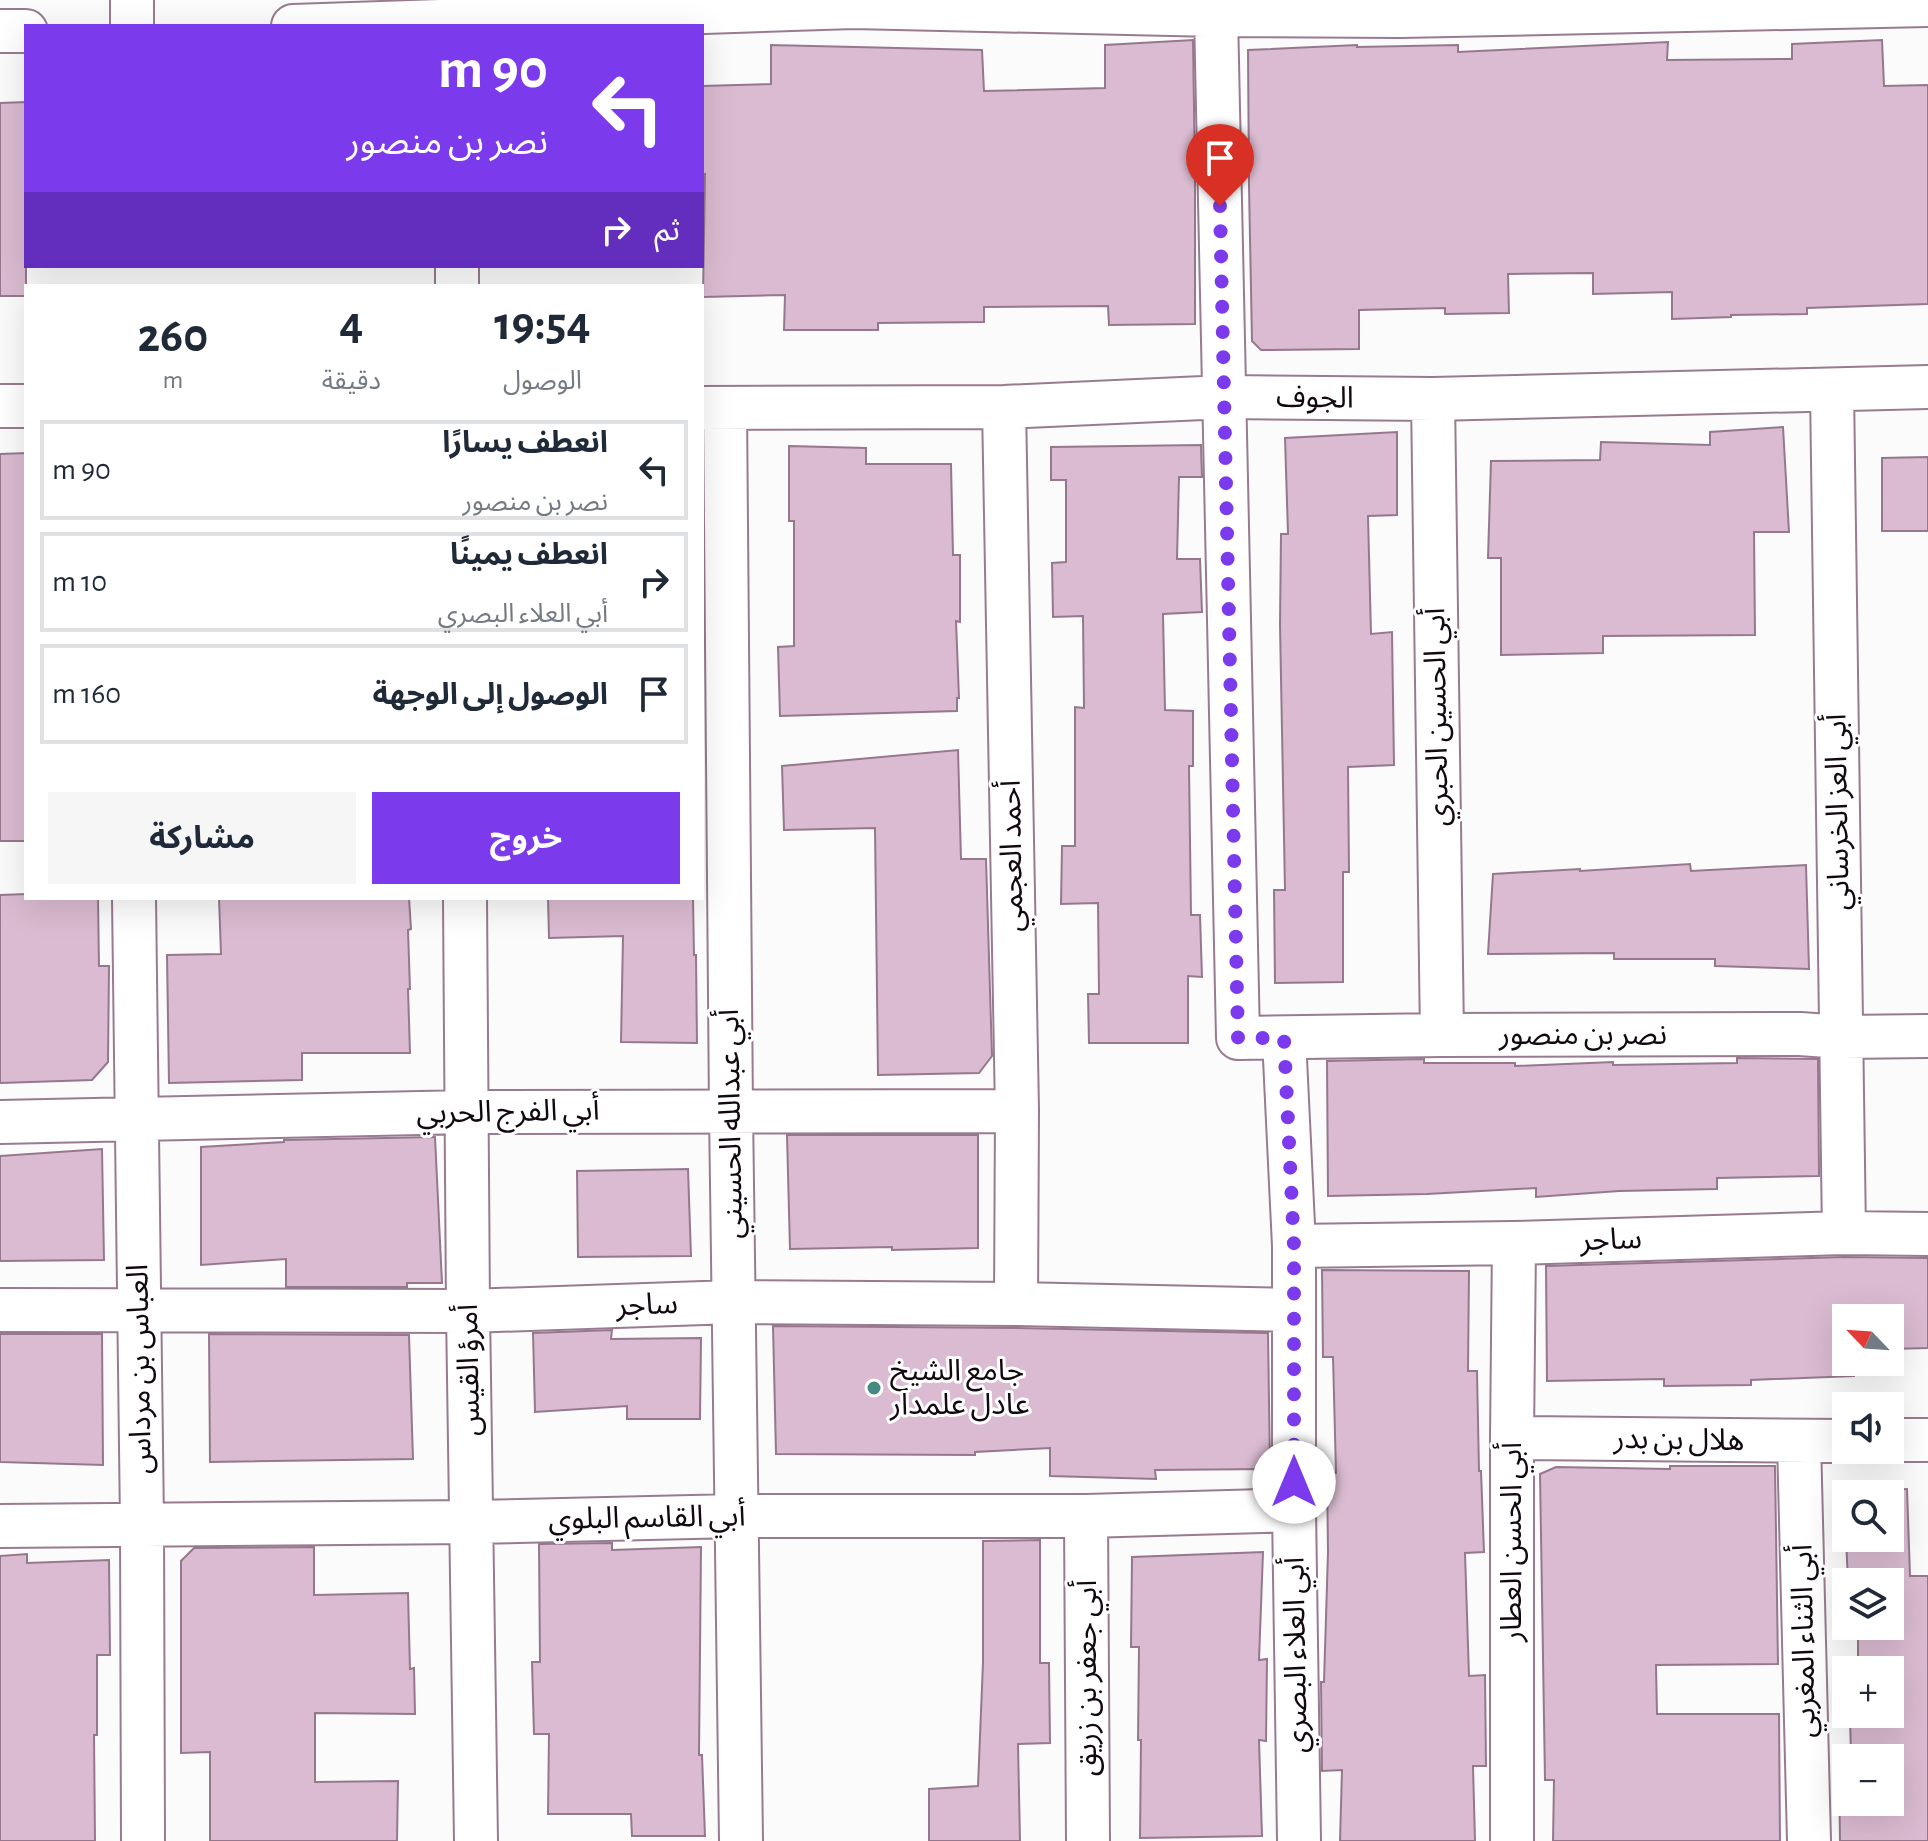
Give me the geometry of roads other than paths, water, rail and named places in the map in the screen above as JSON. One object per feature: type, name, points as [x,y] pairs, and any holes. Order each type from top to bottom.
[{"type":"street","points":[[132,0],[132,24]]},
{"type":"street","points":[[325,24],[455,16],[853,7],[1400,16],[1588,6],[1928,5]]},
{"type":"street","points":[[1216,15],[1225,397]]},
{"type":"street","points":[[0,31],[24,31]]},
{"type":"street","name":"الجوف","points":[[714,408],[1004,407],[1225,397],[1433,399],[1928,387]]},
{"type":"street","name":"أبي العز الخرساني","points":[[1832,390],[1844,1233]]},
{"type":"street","name":"نصر بن منصور","points":[[1225,397],[1238,1038],[1442,1035],[1928,1036]]},
{"type":"street","name":"أبي الحسين الحبري","points":[[1433,399],[1442,1035]]},
{"type":"street","points":[[0,406],[24,406]]},
{"type":"street","name":"أحمد العجمي","points":[[1004,407],[1017,1111],[1016,1304]]},
{"type":"street","name":"أبي عبدالله الحسيني","points":[[714,408],[731,1111],[741,1841]]},
{"type":"street","name":"العباس بن مرداس","points":[[134,900],[143,1841]]},
{"type":"street","name":"أمرؤ القيس","points":[[465,900],[476,1841]]},
{"type":"street","name":"أبي العلاء البصري","points":[[1284,1038],[1294,1246],[1299,1841]]},
{"type":"street","name":"أبي الفرج الحربي","points":[[0,1122],[468,1112],[1017,1111]]},
{"type":"street","name":"ساجر","points":[[1294,1246],[1844,1233],[1928,1234]]},
{"type":"street","name":"أبي الحسن العطار","points":[[1512,1841],[1514,1243]]},
{"type":"street","name":"ساجر","points":[[0,1310],[468,1311],[733,1302],[1293,1310]]},
{"type":"street","name":"هلال بن بدر","points":[[1512,1438],[1832,1441]]},
{"type":"street","points":[[1904,1440],[1928,1440]]},
{"type":"street","name":"أبي الثناء المغربي","points":[[1799,1441],[1809,1841]]},
{"type":"street","name":"أبي القاسم البلوي","points":[[0,1526],[472,1522],[736,1516],[1086,1516],[1294,1510]]},
{"type":"street","name":"أبي جعفر بن زريق","points":[[1086,1516],[1088,1841]]},
{"type":"place","name":"جامع الشيخ عادل علمدار","points":[[874,1388]]}]
